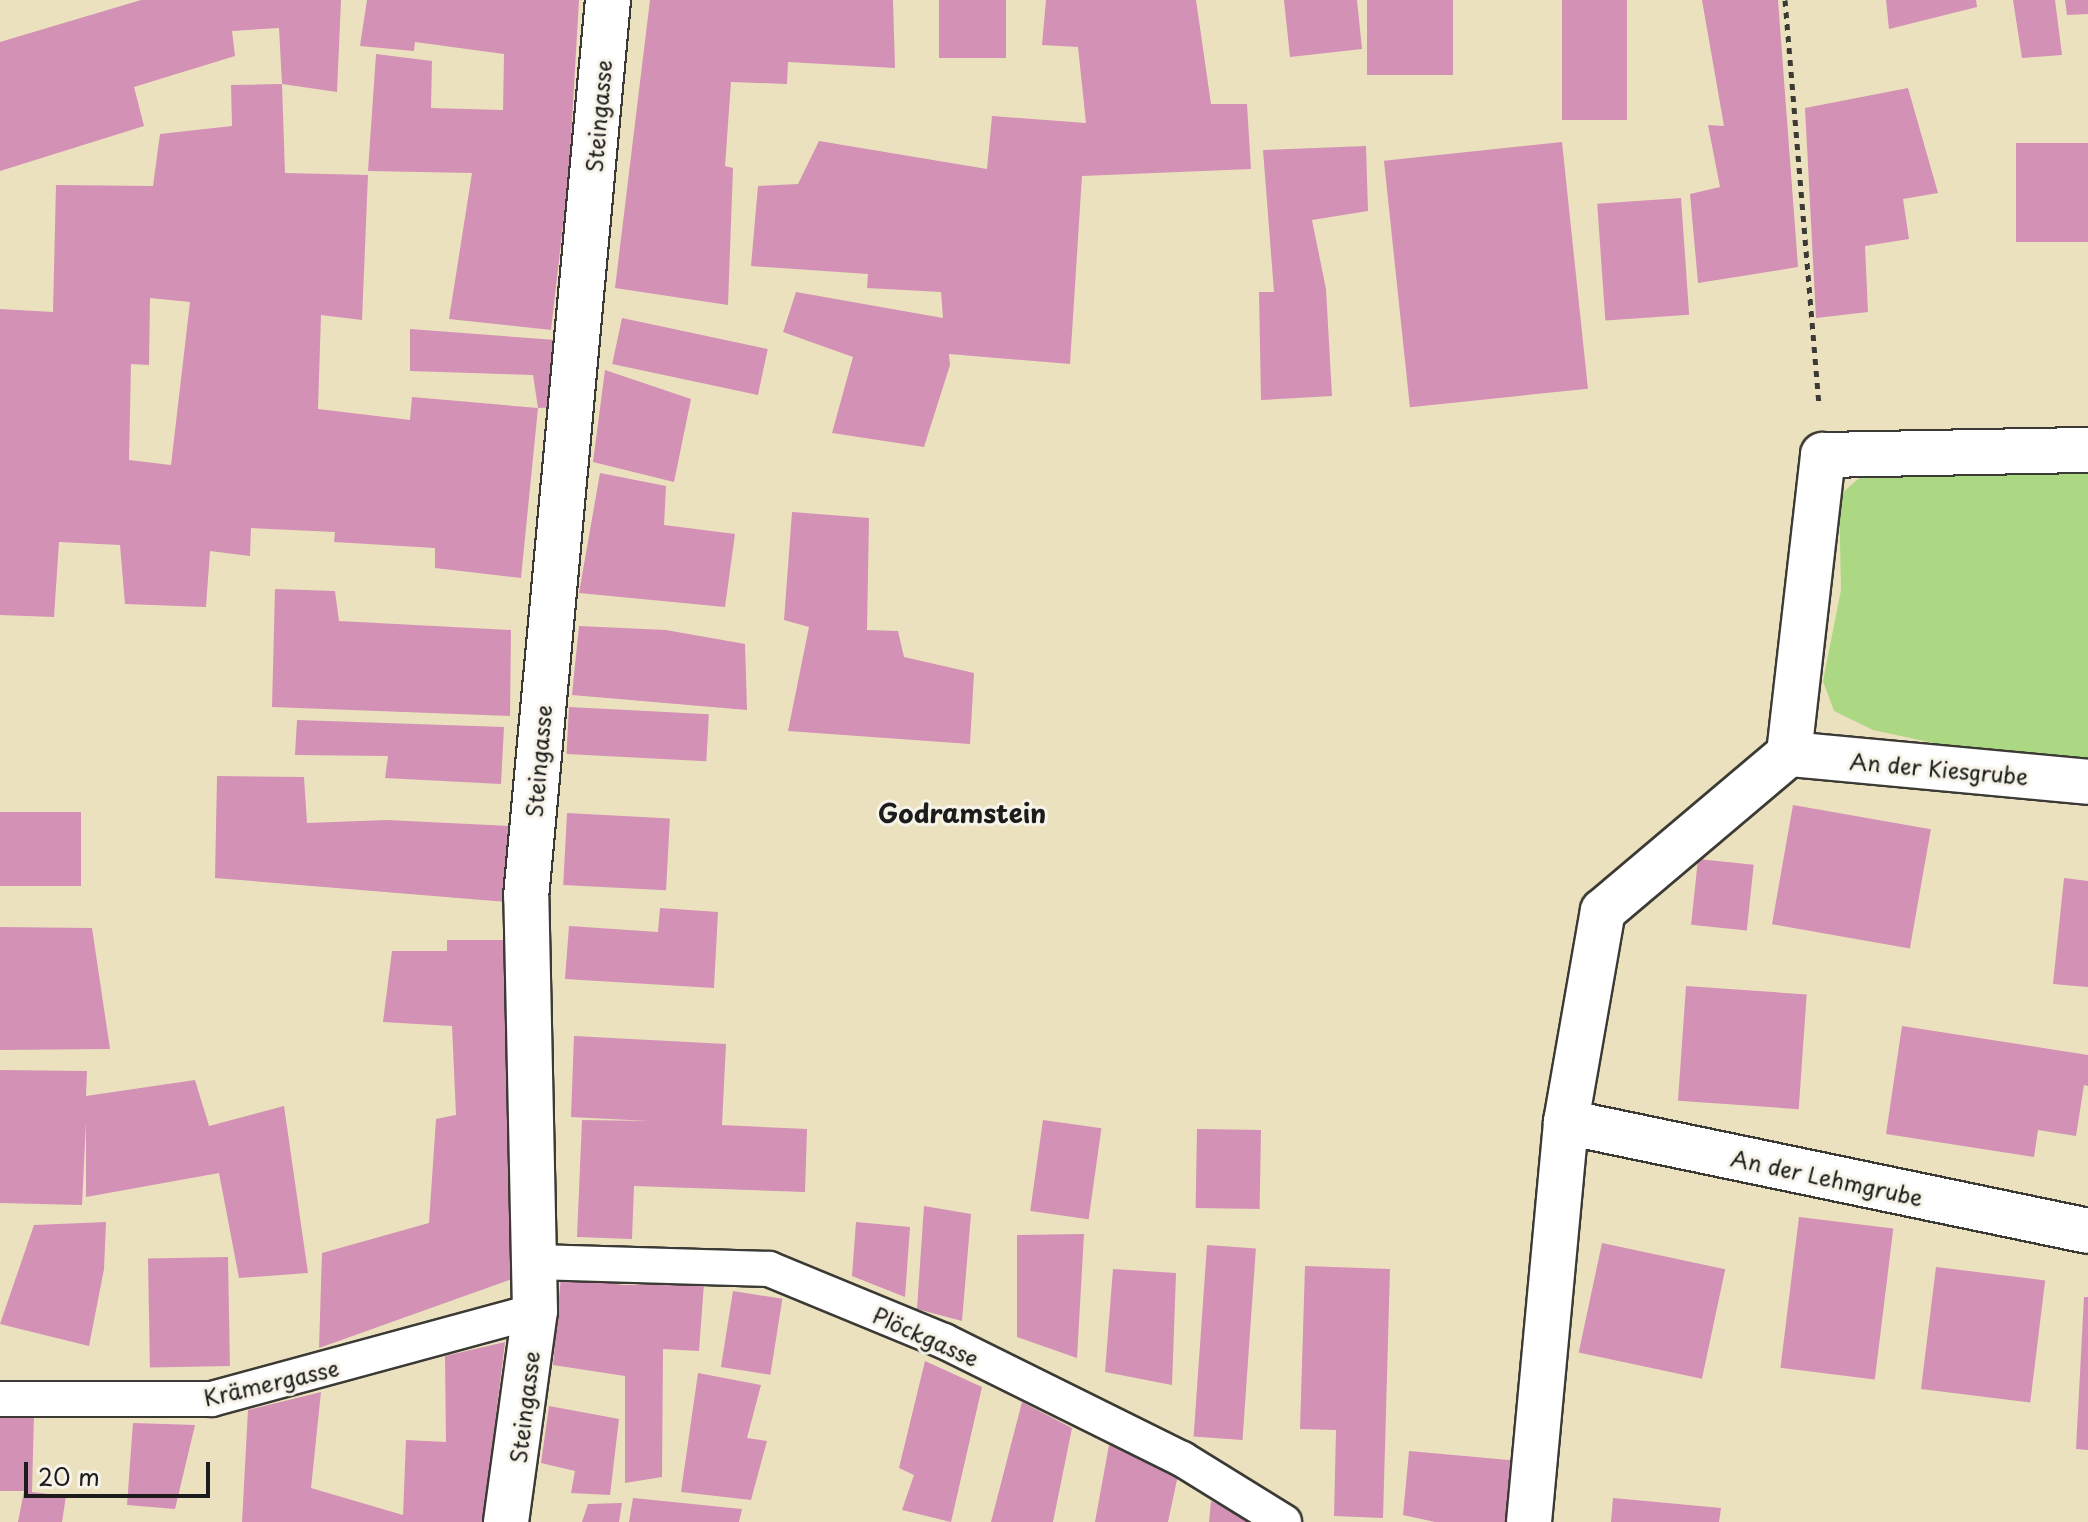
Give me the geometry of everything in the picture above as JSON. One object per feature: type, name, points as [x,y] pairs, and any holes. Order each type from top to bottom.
[{"type":"street","name":"Steingasse","points":[[506,1522],[535,1311],[526,897],[608,0]]},
{"type":"street","points":[[1529,1522],[1566,1122],[1603,911],[1789,754],[1823,455],[2088,450]]},
{"type":"street","name":"An der Kiesgrube","points":[[1789,754],[2088,782]]},
{"type":"street","name":"An der Lehmgrube","points":[[1566,1122],[2088,1231]]},
{"type":"lane","name":"Plöckgasse","points":[[536,1262],[769,1269],[958,1348],[1182,1459],[1284,1522]]},
{"type":"lane","name":"Krämergasse","points":[[0,1399],[212,1399],[535,1311]]},
{"type":"path","points":[[1785,0],[1823,455]]},
{"type":"green space","points":[[1877,462],[2088,462],[2088,763],[1952,747],[1873,730],[1834,711],[1823,681],[1841,590],[1839,496]]},
{"type":"building","points":[[141,0],[341,0],[337,92],[282,84],[279,28],[232,31],[235,56],[134,87],[144,126],[0,171],[0,42]]},
{"type":"building","points":[[367,0],[579,0],[569,173],[551,330],[449,319],[472,173],[368,171],[376,54],[432,61],[431,108],[503,110],[504,54],[415,42],[414,51],[360,46]]},
{"type":"building","points":[[650,0],[893,0],[895,68],[788,62],[787,84],[731,82],[725,166],[733,168],[728,305],[615,288]]},
{"type":"building","points":[[939,0],[1006,0],[1006,58],[939,58]]},
{"type":"building","points":[[1046,0],[1196,0],[1211,104],[1247,104],[1251,169],[1082,176],[1070,364],[949,354],[950,365],[924,447],[832,433],[853,357],[783,332],[796,292],[943,318],[941,292],[867,288],[868,274],[751,266],[758,186],[798,184],[819,141],[987,169],[992,116],[1086,123],[1078,47],[1042,45]]},
{"type":"building","points":[[1284,0],[1357,0],[1362,49],[1290,57]]},
{"type":"building","points":[[1367,0],[1453,0],[1453,75],[1367,75]]},
{"type":"building","points":[[1562,0],[1627,0],[1627,120],[1562,120]]},
{"type":"building","points":[[1702,0],[1778,0],[1798,267],[1698,283],[1690,194],[1720,187],[1708,125],[1724,126]]},
{"type":"building","points":[[1886,0],[1976,0],[1977,7],[1889,29]]},
{"type":"building","points":[[2013,0],[2055,0],[2062,55],[2022,58]]},
{"type":"building","points":[[2065,0],[2088,0],[2088,14],[2067,15]]},
{"type":"building","points":[[282,84],[285,173],[368,175],[362,320],[321,315],[318,409],[410,420],[412,397],[538,408],[521,578],[435,568],[435,548],[334,542],[335,532],[251,528],[250,556],[210,551],[206,607],[125,604],[120,545],[59,542],[54,617],[0,615],[0,309],[53,312],[56,185],[153,186],[160,134],[232,126],[231,85]],"holes":[[[150,298],[190,302],[171,465],[129,460],[131,364],[149,365]]]},
{"type":"building","points":[[1908,88],[1938,193],[1903,199],[1909,239],[1865,246],[1868,312],[1816,318],[1805,108]]},
{"type":"building","points":[[1562,142],[1588,389],[1410,407],[1384,161]]},
{"type":"building","points":[[2016,143],[2088,143],[2088,242],[2016,242]]},
{"type":"building","points":[[1366,146],[1368,211],[1312,220],[1326,289],[1332,396],[1261,400],[1259,292],[1274,292],[1263,150]]},
{"type":"building","points":[[1681,198],[1689,315],[1605,321],[1597,204]]},
{"type":"building","points":[[622,318],[768,349],[758,395],[612,364]]},
{"type":"building","points":[[410,329],[556,340],[557,407],[538,408],[533,375],[410,371]]},
{"type":"building","points":[[605,370],[691,399],[674,482],[593,462]]},
{"type":"building","points":[[600,473],[666,486],[664,525],[735,534],[725,607],[579,593]]},
{"type":"building","points":[[792,512],[869,518],[867,630],[898,631],[904,657],[974,673],[970,744],[788,731],[809,627],[784,620]]},
{"type":"building","points":[[275,589],[335,591],[339,621],[511,630],[510,716],[272,707]]},
{"type":"building","points":[[579,626],[666,630],[745,644],[747,710],[572,695]]},
{"type":"building","points":[[569,707],[709,714],[706,761],[567,754]]},
{"type":"building","points":[[297,720],[504,727],[501,784],[385,778],[388,756],[295,755]]},
{"type":"building","points":[[217,776],[304,777],[307,823],[387,820],[510,826],[507,902],[215,878]]},
{"type":"building","points":[[1793,805],[1931,829],[1910,948],[1772,924]]},
{"type":"building","points":[[0,812],[81,812],[81,886],[0,886]]},
{"type":"building","points":[[567,813],[670,818],[666,890],[563,885]]},
{"type":"building","points":[[1698,859],[1754,865],[1747,930],[1691,925]]},
{"type":"building","points":[[2064,878],[2088,881],[2088,987],[2053,984]]},
{"type":"building","points":[[660,908],[718,912],[714,988],[565,979],[569,926],[658,932]]},
{"type":"building","points":[[0,927],[92,928],[110,1049],[0,1050]]},
{"type":"building","points":[[447,940],[511,940],[512,1279],[319,1348],[322,1253],[429,1223],[436,1119],[456,1115],[452,1026],[383,1022],[392,951],[447,951]]},
{"type":"building","points":[[1686,986],[1807,994],[1799,1109],[1678,1101]]},
{"type":"building","points":[[1902,1026],[2088,1055],[2088,1086],[2084,1085],[2076,1136],[2038,1130],[2034,1157],[1886,1134]]},
{"type":"building","points":[[574,1036],[726,1044],[722,1125],[807,1129],[805,1192],[634,1186],[632,1239],[577,1237],[582,1120],[649,1121],[571,1117]]},
{"type":"building","points":[[0,1070],[87,1071],[86,1096],[195,1080],[209,1126],[284,1106],[308,1273],[239,1278],[219,1173],[86,1197],[86,1122],[82,1205],[0,1203]]},
{"type":"building","points":[[1043,1120],[1101,1128],[1089,1219],[1030,1211]]},
{"type":"building","points":[[1197,1129],[1261,1130],[1260,1209],[1196,1208]]},
{"type":"building","points":[[924,1206],[971,1214],[962,1321],[917,1309]]},
{"type":"building","points":[[1799,1217],[1893,1229],[1875,1379],[1780,1368]]},
{"type":"building","points":[[106,1222],[104,1269],[89,1346],[0,1324],[34,1225]]},
{"type":"building","points":[[856,1222],[910,1227],[905,1297],[852,1276]]},
{"type":"building","points":[[1084,1234],[1077,1358],[1017,1337],[1017,1235]]},
{"type":"building","points":[[1602,1243],[1725,1269],[1702,1379],[1579,1353]]},
{"type":"building","points":[[1207,1245],[1256,1248],[1242,1440],[1194,1437]]},
{"type":"building","points":[[228,1257],[230,1366],[150,1367],[148,1258]]},
{"type":"building","points":[[1305,1266],[1390,1269],[1383,1518],[1334,1516],[1336,1430],[1300,1429]]},
{"type":"building","points":[[1936,1267],[2045,1280],[2030,1402],[1921,1389]]},
{"type":"building","points":[[1113,1269],[1176,1273],[1172,1385],[1105,1372]]},
{"type":"building","points":[[561,1276],[624,1285],[704,1283],[699,1351],[663,1349],[662,1477],[625,1483],[625,1376],[553,1365]]},
{"type":"building","points":[[733,1291],[782,1299],[770,1375],[721,1367]]},
{"type":"building","points":[[2084,1297],[2088,1297],[2088,1450],[2076,1449]]},
{"type":"building","points":[[505,1342],[483,1522],[242,1522],[248,1410],[321,1392],[311,1488],[403,1515],[406,1440],[446,1442],[445,1356]]},
{"type":"building","points":[[925,1361],[982,1387],[951,1522],[902,1510],[914,1475],[899,1468]]},
{"type":"building","points":[[698,1373],[761,1385],[747,1438],[767,1441],[751,1500],[681,1492]]},
{"type":"building","points":[[1022,1402],[1072,1428],[1053,1522],[991,1522]]},
{"type":"building","points":[[549,1406],[619,1419],[610,1495],[571,1493],[575,1471],[541,1463]]},
{"type":"building","points":[[0,1413],[34,1414],[32,1492],[66,1496],[62,1522],[18,1522],[24,1491],[0,1491]]},
{"type":"building","points":[[133,1423],[195,1425],[175,1509],[127,1505]]},
{"type":"building","points":[[1109,1445],[1178,1475],[1168,1522],[1095,1522]]},
{"type":"building","points":[[1409,1451],[1520,1461],[1514,1522],[1435,1522],[1403,1515]]},
{"type":"building","points":[[633,1498],[742,1509],[739,1522],[629,1522]]},
{"type":"building","points":[[1613,1498],[1721,1508],[1719,1522],[1611,1522]]},
{"type":"building","points":[[1211,1501],[1258,1522],[1209,1522]]},
{"type":"building","points":[[622,1503],[619,1522],[582,1522],[588,1504]]},
{"type":"district","name":"Godramstein","points":[[962,813]]}]
